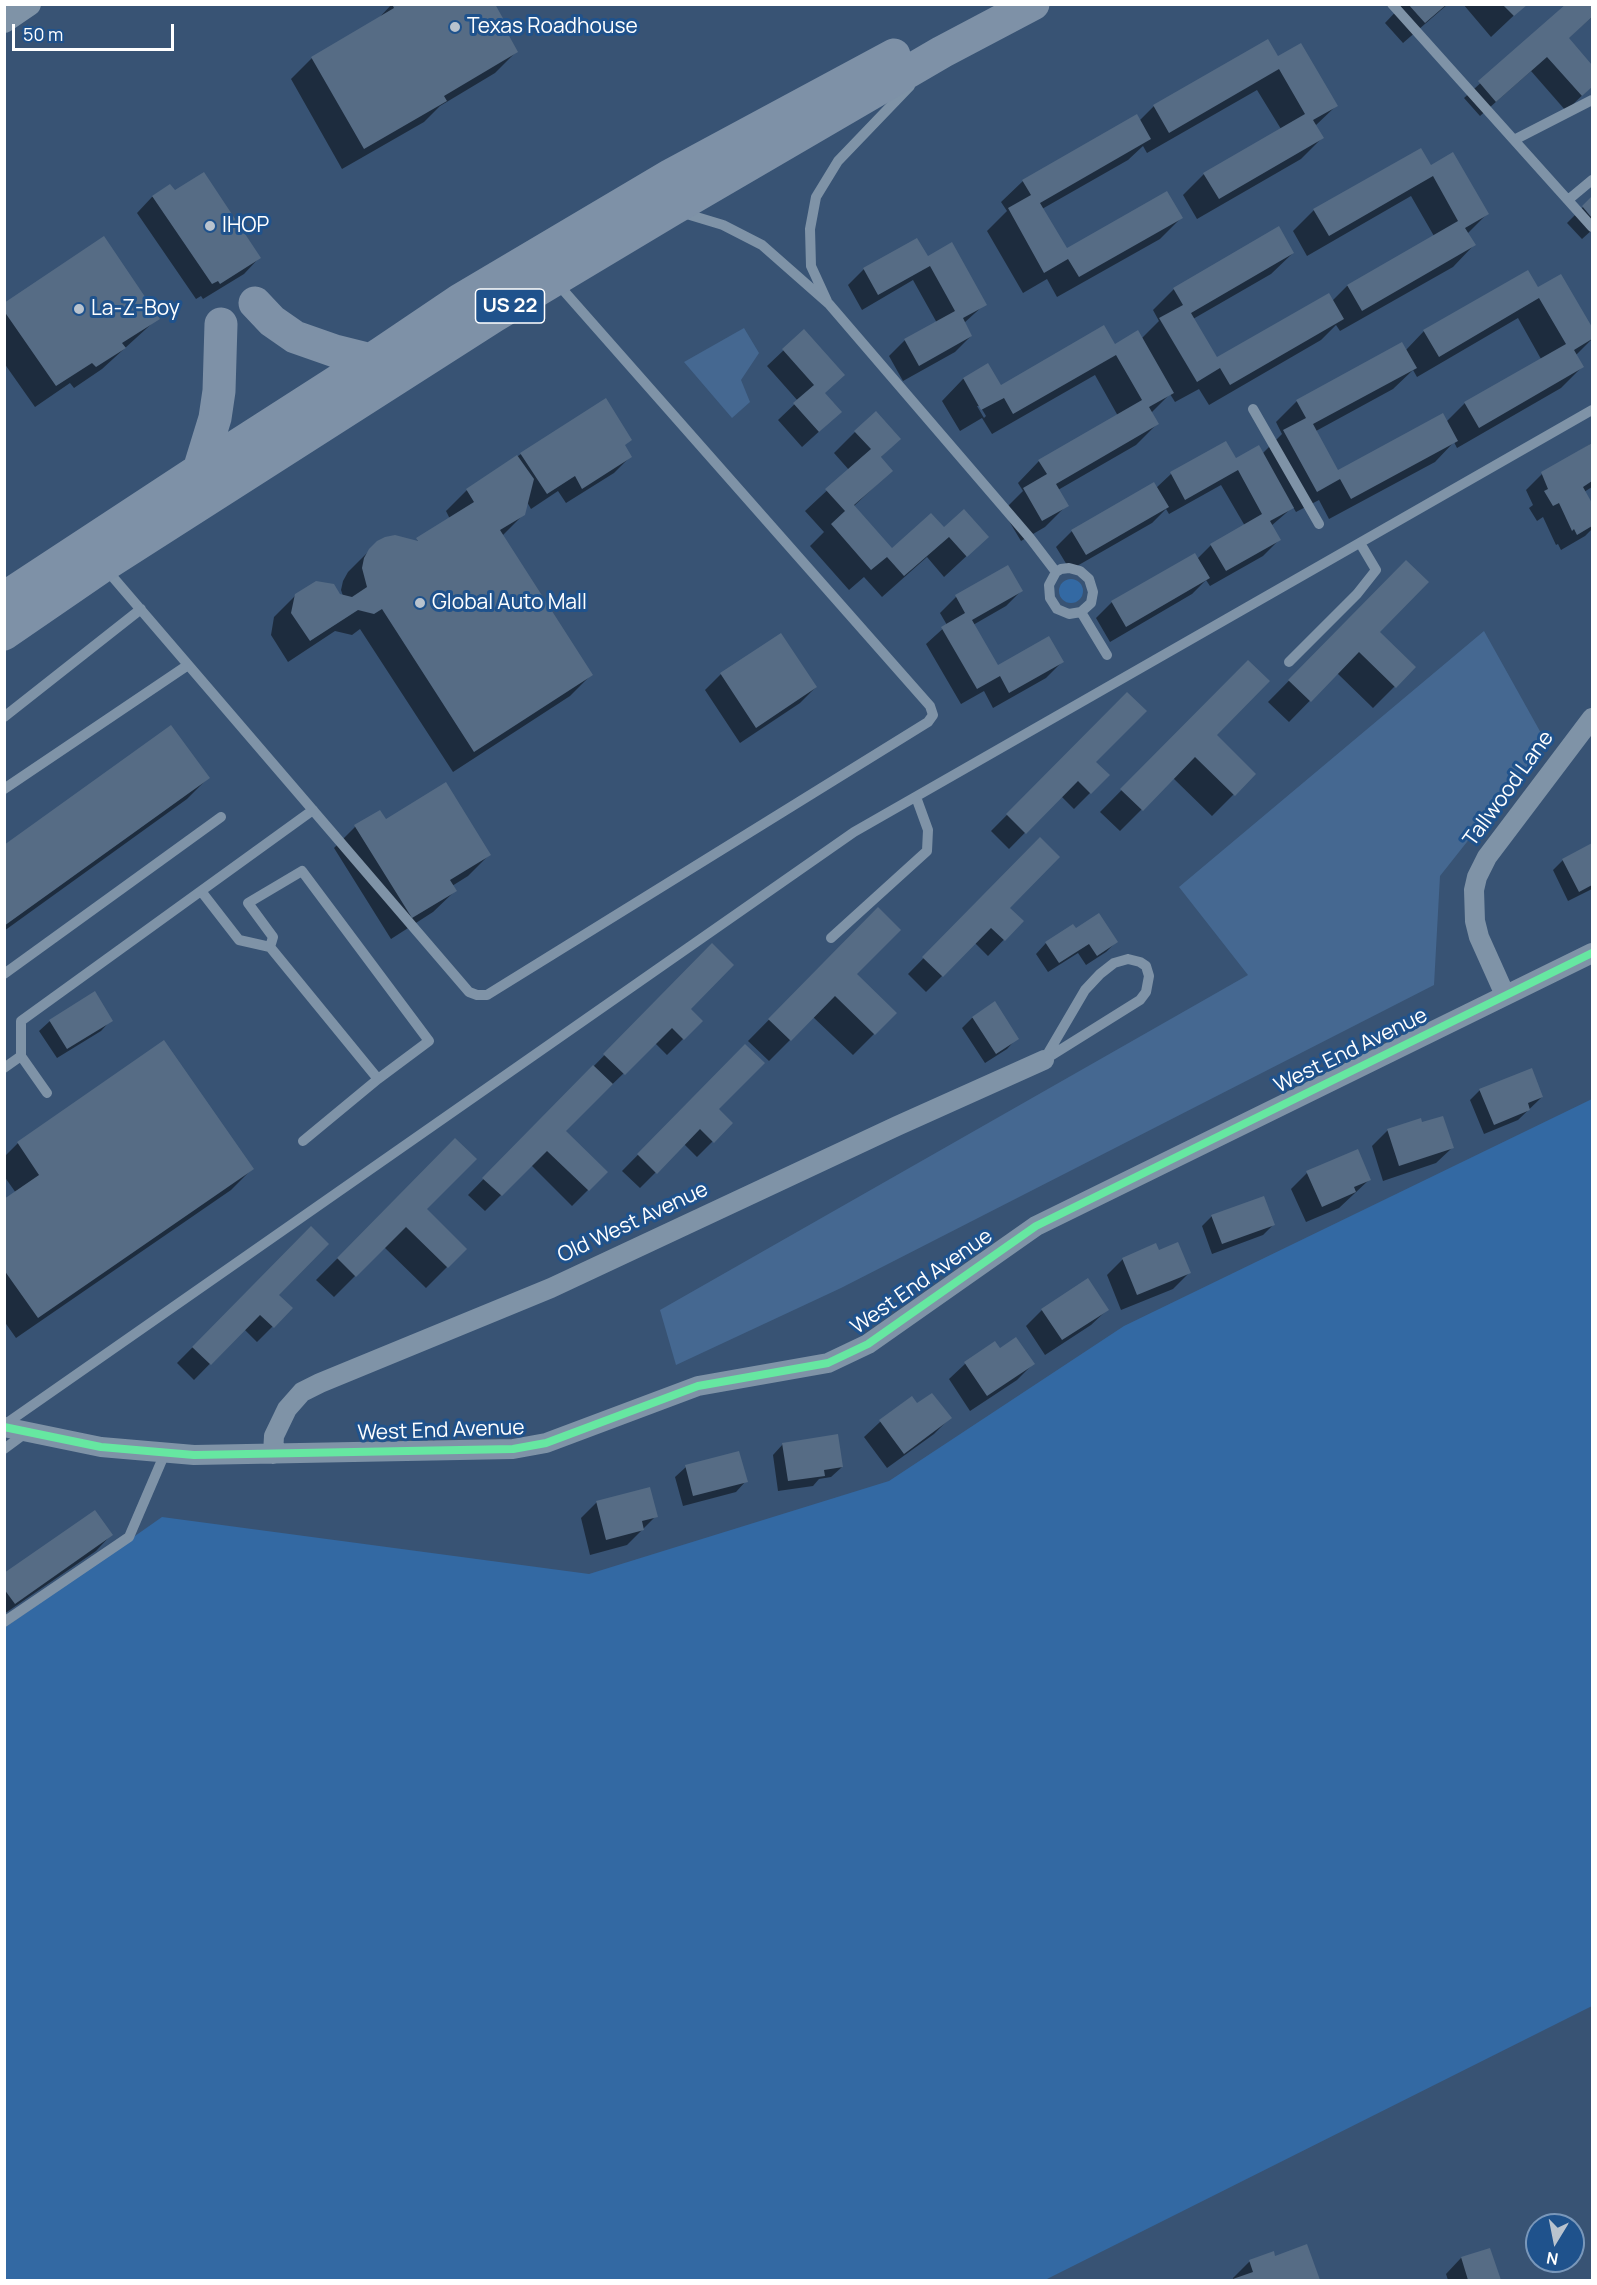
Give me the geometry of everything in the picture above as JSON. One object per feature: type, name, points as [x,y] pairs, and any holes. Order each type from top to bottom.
[{"type":"highway","name":"US 22","points":[[9,593],[460,300],[671,175],[988,4]]},
{"type":"highway","name":"US 22","points":[[4,634],[103,566],[494,316],[942,52],[1033,4]]},
{"type":"highway","points":[[255,303],[272,321],[295,338],[370,360]]},
{"type":"highway","points":[[199,470],[215,418],[219,391],[221,324]]},
{"type":"street","points":[[4,21],[29,4]]},
{"type":"street","name":"Tallwood Lane","points":[[1505,995],[1479,937],[1475,921],[1474,890],[1477,877],[1487,857],[1593,718]]},
{"type":"street","name":"West End Avenue","points":[[4,1426],[101,1447],[194,1455],[513,1449],[546,1443],[698,1386],[828,1363],[868,1344],[1036,1226],[1593,953]]},
{"type":"street","name":"Old West Avenue","points":[[273,1454],[274,1436],[287,1409],[302,1392],[550,1288],[1044,1060]]},
{"type":"lane","points":[[1392,4],[1593,228]]},
{"type":"lane","points":[[829,304],[811,266],[810,229],[816,196],[838,161],[942,52]]},
{"type":"lane","points":[[1514,140],[1593,100]]},
{"type":"lane","points":[[1568,200],[1593,180]]},
{"type":"lane","points":[[671,210],[723,225],[762,245],[829,304],[1030,538],[1056,572]]},
{"type":"lane","points":[[103,566],[469,992],[477,995],[486,995],[928,722],[933,715],[930,706],[554,280]]},
{"type":"lane","points":[[1252,409],[1318,524]]},
{"type":"lane","points":[[4,1426],[854,832],[1593,410]]},
{"type":"lane","points":[[1289,662],[1357,594],[1376,570],[1359,543]]},
{"type":"lane","points":[[1069,568],[1080,571],[1089,579],[1093,592],[1091,603],[1082,612],[1069,614],[1056,609],[1050,598],[1049,585],[1056,572],[1069,568]]},
{"type":"lane","points":[[4,717],[141,609]]},
{"type":"lane","points":[[1082,612],[1107,655]]},
{"type":"lane","points":[[4,789],[188,665]]},
{"type":"lane","points":[[831,938],[927,851],[928,830],[916,797]]},
{"type":"lane","points":[[47,1093],[21,1056],[21,1021],[313,810]]},
{"type":"lane","points":[[4,974],[221,817]]},
{"type":"lane","points":[[270,947],[273,937],[248,903],[302,871],[429,1041],[378,1079],[303,1141]]},
{"type":"lane","points":[[201,891],[239,940],[270,947],[378,1079]]},
{"type":"lane","points":[[1128,959],[1146,966],[1149,985],[1140,1000],[1044,1060],[1085,990],[1100,974],[1114,963],[1128,959]]},
{"type":"lane","points":[[4,1068],[21,1056]]},
{"type":"lane","points":[[4,1449],[27,1432]]},
{"type":"lane","points":[[4,1622],[129,1537],[165,1453]]},
{"type":"shaded area","points":[[744,328],[759,353],[741,380],[750,402],[732,418],[684,362]]},
{"type":"shaded area","points":[[1071,579],[1079,583],[1083,591],[1079,599],[1071,603],[1063,599],[1059,591],[1063,583]]},
{"type":"shaded area","points":[[1484,631],[1546,742],[1440,876],[1434,985],[841,1288],[676,1365],[660,1310],[1248,975],[1179,887]]},
{"type":"shaded area","points":[[1592,1099],[1592,2006],[1045,2280],[5,2280],[4,1628],[162,1517],[589,1574],[889,1481],[1124,1326]]},
{"type":"building","points":[[392,4],[495,4],[505,22],[502,23],[518,52],[444,96],[447,101],[364,149],[311,57],[394,8]]},
{"type":"building","points":[[1408,4],[1447,4],[1425,23]]},
{"type":"building","points":[[1566,4],[1592,4],[1592,17],[1569,38],[1592,65],[1592,87],[1582,96],[1547,57],[1496,102],[1478,81]]},
{"type":"building","points":[[1503,5],[1527,5],[1514,16]]},
{"type":"building","points":[[1268,39],[1278,56],[1301,43],[1338,106],[1313,120],[1324,138],[1219,199],[1203,173],[1305,114],[1279,69],[1169,133],[1153,105]]},
{"type":"building","points":[[1137,114],[1151,139],[1040,203],[1067,248],[1167,191],[1183,218],[1079,277],[1068,259],[1044,273],[1008,208],[1031,195],[1022,180]]},
{"type":"building","points":[[1421,148],[1431,165],[1453,152],[1489,214],[1465,228],[1476,245],[1362,311],[1347,285],[1458,221],[1433,176],[1329,236],[1313,209]]},
{"type":"building","points":[[204,172],[261,258],[220,284],[218,281],[212,284],[152,196],[170,184],[175,190]]},
{"type":"building","points":[[1592,196],[1592,218],[1582,206]]},
{"type":"building","points":[[1279,226],[1294,253],[1191,313],[1217,357],[1329,293],[1344,319],[1230,385],[1220,368],[1197,382],[1159,318],[1183,305],[1173,288]]},
{"type":"building","points":[[104,236],[160,319],[122,343],[126,348],[96,367],[92,363],[56,386],[4,311],[4,303]]},
{"type":"building","points":[[917,238],[928,256],[952,242],[987,305],[963,318],[972,336],[919,366],[904,339],[955,311],[930,266],[878,295],[863,268]]},
{"type":"building","points":[[1528,270],[1538,287],[1561,274],[1592,327],[1592,339],[1574,350],[1584,367],[1479,428],[1464,402],[1566,344],[1539,298],[1439,357],[1423,330]]},
{"type":"building","points":[[1104,325],[1115,344],[1138,330],[1174,393],[1149,407],[1159,424],[1056,484],[1069,506],[1042,521],[1023,488],[1047,474],[1038,460],[1142,400],[1116,355],[1013,414],[1004,398],[981,410],[963,378],[988,363],[1001,385]]},
{"type":"building","points":[[804,329],[845,375],[825,393],[842,412],[819,432],[793,403],[814,385],[782,349]]},
{"type":"building","points":[[1402,342],[1417,368],[1313,424],[1338,470],[1443,413],[1458,441],[1351,499],[1340,479],[1317,492],[1283,430],[1306,418],[1296,400]]},
{"type":"building","points":[[606,398],[632,440],[625,445],[632,457],[582,489],[575,476],[547,494],[520,453]]},
{"type":"building","points":[[876,411],[901,439],[881,457],[893,471],[854,505],[892,548],[931,513],[944,527],[964,509],[989,537],[967,557],[949,537],[904,576],[887,557],[871,570],[831,524],[845,511],[825,489],[871,449],[854,431]]},
{"type":"building","points":[[1226,441],[1236,458],[1259,445],[1294,508],[1270,521],[1281,540],[1226,571],[1210,544],[1262,514],[1238,470],[1185,500],[1170,472]]},
{"type":"building","points":[[1592,443],[1592,481],[1583,487],[1592,503],[1592,526],[1577,535],[1574,529],[1572,531],[1559,503],[1553,506],[1544,491],[1548,489],[1541,472]]},
{"type":"building","name":"Global Auto Mall","points":[[517,455],[534,479],[525,515],[500,530],[593,675],[474,752],[382,609],[374,614],[358,610],[310,641],[291,613],[295,594],[316,581],[334,584],[340,594],[352,597],[367,587],[362,568],[364,558],[377,541],[395,535],[418,541],[416,538],[474,502],[466,489]]},
{"type":"building","points":[[1154,482],[1169,507],[1086,555],[1071,530]]},
{"type":"building","points":[[1195,553],[1210,578],[1126,627],[1111,601]]},
{"type":"building","points":[[1406,560],[1429,582],[1380,632],[1416,667],[1396,688],[1359,652],[1311,702],[1288,680]]},
{"type":"building","points":[[1008,565],[1023,591],[972,620],[998,665],[1049,636],[1064,662],[1009,693],[1000,676],[977,689],[941,627],[965,613],[955,595]]},
{"type":"building","points":[[781,633],[817,687],[756,728],[720,673]]},
{"type":"building","points":[[1248,660],[1270,681],[1217,735],[1256,774],[1235,796],[1195,757],[1143,811],[1120,789]]},
{"type":"building","points":[[1127,692],[1147,711],[1096,762],[1110,775],[1091,794],[1078,781],[1026,834],[1006,814]]},
{"type":"building","points":[[171,725],[210,778],[4,926],[4,845]]},
{"type":"building","points":[[446,782],[491,855],[450,880],[457,891],[412,918],[354,825],[380,810],[386,819]]},
{"type":"building","points":[[1040,837],[1060,857],[1010,908],[1024,921],[1005,941],[991,928],[943,977],[922,957]]},
{"type":"building","points":[[1592,843],[1592,885],[1579,892],[1562,859]]},
{"type":"building","points":[[878,907],[901,930],[857,974],[897,1013],[875,1035],[835,996],[791,1041],[768,1019]]},
{"type":"building","points":[[1099,913],[1118,942],[1097,956],[1089,944],[1059,963],[1045,942],[1073,924],[1076,928]]},
{"type":"building","points":[[712,943],[734,965],[691,1009],[703,1021],[684,1040],[672,1028],[625,1075],[603,1054]]},
{"type":"building","points":[[95,991],[113,1021],[67,1049],[49,1020]]},
{"type":"building","points":[[995,1001],[1019,1039],[996,1054],[972,1017]]},
{"type":"building","points":[[164,1040],[254,1169],[38,1318],[4,1270],[4,1199],[39,1175],[17,1142]]},
{"type":"building","points":[[745,1044],[765,1063],[719,1109],[733,1123],[714,1143],[700,1129],[657,1174],[637,1154]]},
{"type":"building","points":[[593,1065],[613,1084],[566,1131],[608,1172],[589,1191],[547,1151],[502,1196],[482,1178]]},
{"type":"building","points":[[1532,1068],[1543,1097],[1528,1103],[1530,1110],[1494,1125],[1479,1089]]},
{"type":"building","points":[[1443,1116],[1454,1148],[1399,1166],[1387,1129],[1421,1118],[1422,1122]]},
{"type":"building","points":[[455,1138],[477,1159],[427,1209],[467,1249],[448,1268],[406,1227],[356,1277],[337,1258]]},
{"type":"building","points":[[1358,1149],[1371,1180],[1354,1187],[1356,1192],[1322,1207],[1306,1171]]},
{"type":"building","points":[[1264,1196],[1275,1225],[1222,1244],[1211,1215]]},
{"type":"building","points":[[311,1226],[329,1244],[279,1295],[293,1308],[274,1328],[260,1315],[211,1365],[192,1347]]},
{"type":"building","points":[[1178,1242],[1191,1273],[1137,1295],[1122,1258],[1156,1243],[1159,1250]]},
{"type":"building","points":[[1088,1278],[1109,1310],[1062,1340],[1041,1309]]},
{"type":"building","points":[[1016,1337],[1035,1364],[987,1396],[964,1362],[995,1341],[1000,1348]]},
{"type":"building","points":[[932,1393],[952,1418],[904,1454],[879,1420],[912,1396],[917,1403]]},
{"type":"building","points":[[838,1434],[843,1467],[824,1470],[825,1476],[788,1481],[782,1443]]},
{"type":"building","points":[[739,1451],[748,1482],[693,1496],[685,1465]]},
{"type":"building","points":[[650,1487],[658,1517],[642,1521],[644,1530],[606,1540],[596,1501]]},
{"type":"building","points":[[95,1510],[113,1535],[15,1604],[4,1589],[4,1573]]},
{"type":"building","points":[[1307,2244],[1320,2280],[1230,2280],[1253,2272],[1249,2260],[1274,2251],[1275,2256]]},
{"type":"building","points":[[1490,2248],[1501,2280],[1468,2280],[1461,2257]]},
{"type":"cycle path","points":[[4,1427],[101,1447],[194,1455],[513,1449],[546,1443],[698,1386],[828,1363],[868,1344],[1036,1226],[1592,953]]},
{"type":"place","name":"Texas Roadhouse","points":[[455,27]]},
{"type":"place","name":"IHOP","points":[[210,226]]},
{"type":"place","name":"La-Z-Boy","points":[[79,309]]},
{"type":"place","name":"Global Auto Mall","points":[[420,603]]}]
